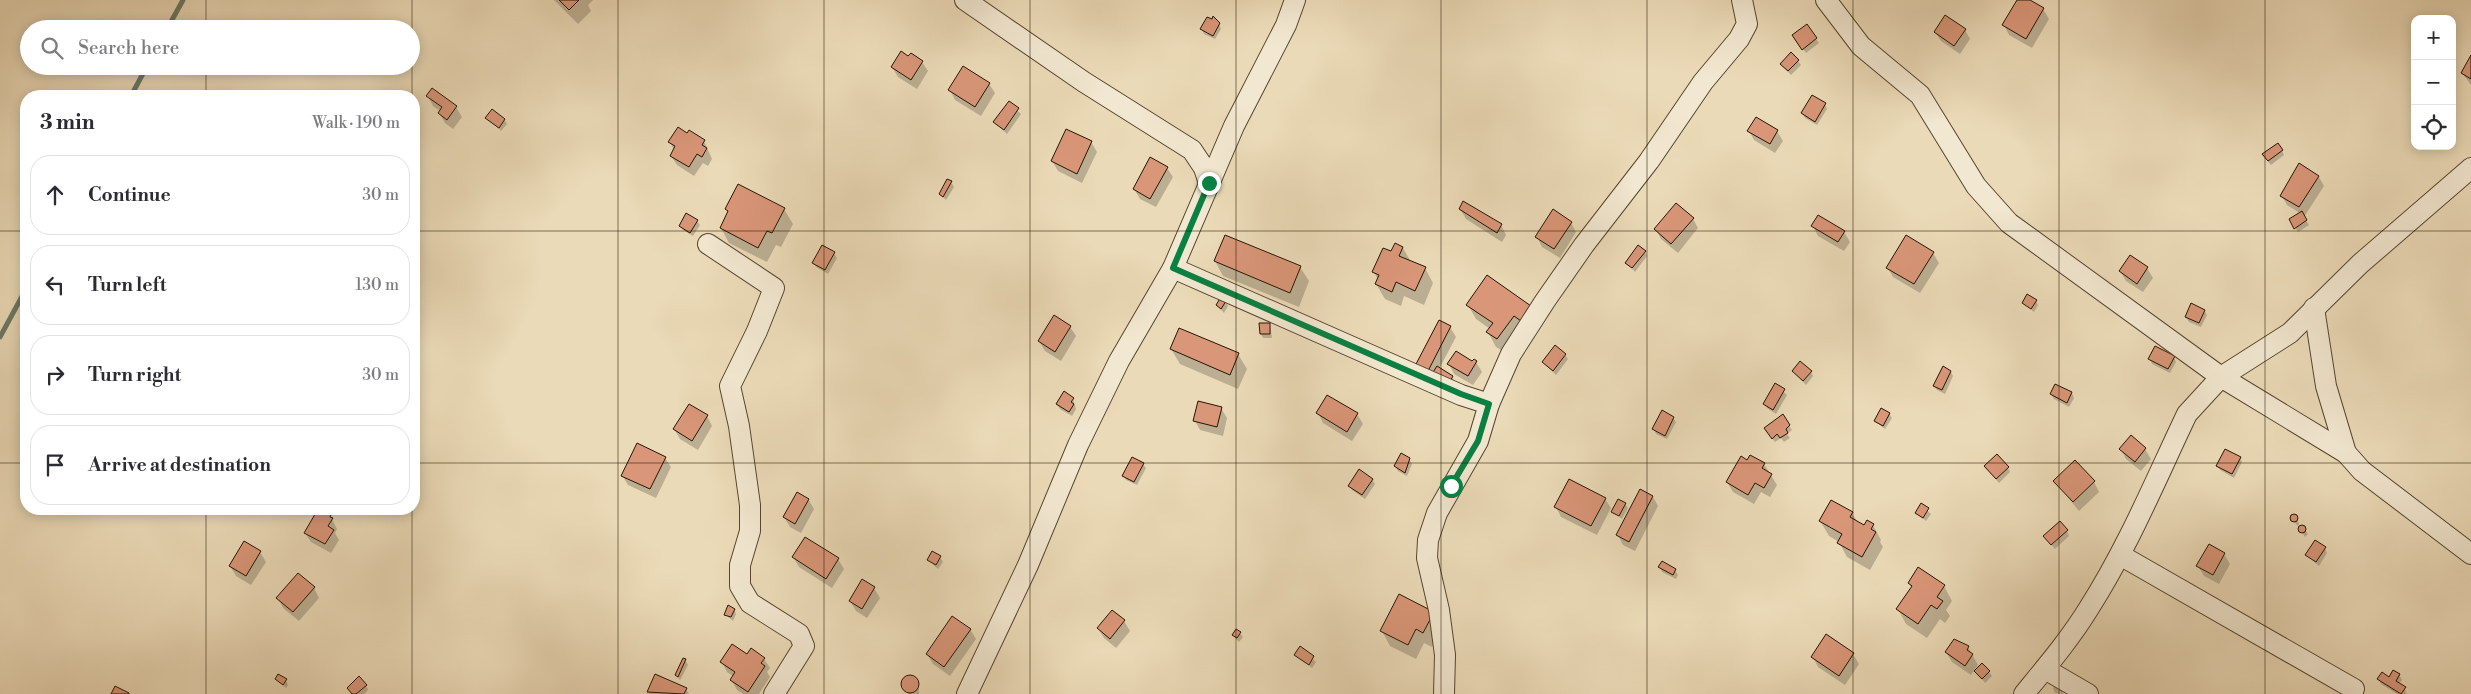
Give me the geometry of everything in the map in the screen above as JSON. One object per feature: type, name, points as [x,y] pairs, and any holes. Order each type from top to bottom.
[{"type":"street","points":[[965,0],[1084,82],[1192,150],[1204,168],[1209,183]]},
{"type":"street","points":[[967,694],[1024,573],[1078,445],[1119,361],[1173,268],[1234,126],[1286,25],[1295,0]]},
{"type":"street","points":[[1444,694],[1445,655],[1439,610],[1427,558],[1428,540],[1436,513],[1478,441],[1489,404],[1511,354],[1584,245],[1649,161],[1703,82],[1739,39],[1747,24],[1742,0]]},
{"type":"street","points":[[1826,0],[1861,46],[1920,94],[1976,186],[2009,223],[2221,377],[2346,453],[2362,471],[2471,554]]},
{"type":"street","points":[[2024,694],[2045,669],[2089,608],[2120,555],[2188,414],[2221,377],[2290,333],[2360,264],[2471,168]]},
{"type":"street","points":[[708,244],[774,288],[757,331],[730,386],[750,505],[750,531],[740,565],[740,586],[750,603],[799,634],[804,646],[774,694]]},
{"type":"street","points":[[1173,268],[1461,394],[1489,404]]},
{"type":"street","points":[[2314,308],[2326,386],[2346,453]]},
{"type":"street","points":[[2120,555],[2355,692]]},
{"type":"street","points":[[2045,669],[2088,694]]},
{"type":"building","points":[[559,0],[579,0],[569,10]]},
{"type":"building","points":[[2017,0],[2030,0],[2044,8],[2026,39],[2002,25]]},
{"type":"building","points":[[1945,15],[1966,29],[1954,46],[1934,32]]},
{"type":"building","points":[[1213,16],[1220,23],[1213,36],[1200,29],[1207,17],[1212,19]]},
{"type":"building","points":[[1807,24],[1817,38],[1802,50],[1792,35]]},
{"type":"building","points":[[901,51],[908,56],[911,53],[923,61],[911,80],[891,67]]},
{"type":"building","points":[[1791,52],[1799,60],[1788,71],[1780,64]]},
{"type":"building","points":[[2471,55],[2471,79],[2461,73]]},
{"type":"building","points":[[963,66],[990,83],[975,107],[948,90]]},
{"type":"building","points":[[432,88],[457,106],[447,120],[438,113],[442,107],[426,96]]},
{"type":"building","points":[[1812,95],[1826,103],[1815,122],[1801,113]]},
{"type":"building","points":[[1009,101],[1019,108],[1004,130],[993,122]]},
{"type":"building","points":[[492,109],[505,119],[499,128],[485,118]]},
{"type":"building","points":[[1756,117],[1778,130],[1770,144],[1747,131]]},
{"type":"building","points":[[678,127],[687,133],[689,130],[705,140],[702,145],[707,148],[702,157],[697,154],[689,167],[670,156],[675,146],[668,142]]},
{"type":"building","points":[[1066,129],[1092,141],[1077,174],[1051,161]]},
{"type":"building","points":[[2278,143],[2283,150],[2268,161],[2262,154]]},
{"type":"building","points":[[1150,157],[1168,167],[1150,199],[1133,189]]},
{"type":"building","points":[[2299,163],[2319,176],[2299,207],[2280,196]]},
{"type":"building","points":[[947,179],[952,181],[943,197],[939,194]]},
{"type":"building","points":[[738,184],[785,208],[772,233],[767,231],[758,248],[720,228],[728,211],[725,209]]},
{"type":"building","points":[[1463,201],[1502,224],[1497,233],[1459,209]]},
{"type":"building","points":[[1676,203],[1694,218],[1671,244],[1654,229]]},
{"type":"building","points":[[1553,209],[1572,222],[1554,249],[1535,237]]},
{"type":"building","points":[[2302,211],[2307,220],[2294,229],[2289,219]]},
{"type":"building","points":[[686,213],[698,220],[690,233],[679,226]]},
{"type":"building","points":[[1818,215],[1845,231],[1838,242],[1811,226]]},
{"type":"building","points":[[1225,235],[1301,266],[1290,293],[1214,261]]},
{"type":"building","points":[[1906,235],[1934,252],[1914,284],[1886,268]]},
{"type":"building","points":[[1395,243],[1403,247],[1399,256],[1426,267],[1415,291],[1396,282],[1392,292],[1375,284],[1379,275],[1372,272],[1383,248],[1391,251]]},
{"type":"building","points":[[822,245],[835,252],[825,270],[812,263]]},
{"type":"building","points":[[1638,245],[1646,251],[1632,268],[1625,263]]},
{"type":"building","points":[[2130,255],[2148,267],[2137,284],[2119,271]]},
{"type":"building","points":[[1487,275],[1531,306],[1521,321],[1514,316],[1497,339],[1486,332],[1493,323],[1466,305]]},
{"type":"building","points":[[2027,294],[2037,300],[2031,309],[2022,303]]},
{"type":"building","points":[[1221,297],[1226,301],[1221,309],[1216,305]]},
{"type":"building","points":[[2191,303],[2205,310],[2199,323],[2185,317]]},
{"type":"building","points":[[1054,315],[1071,326],[1055,352],[1038,341]]},
{"type":"building","points":[[1439,320],[1451,326],[1427,373],[1415,366]]},
{"type":"building","points":[[1259,323],[1270,323],[1270,334],[1260,334]]},
{"type":"building","points":[[1179,328],[1239,353],[1230,375],[1170,349]]},
{"type":"building","points":[[1555,345],[1566,354],[1553,371],[1542,362]]},
{"type":"building","points":[[2155,346],[2175,356],[2168,369],[2148,359]]},
{"type":"building","points":[[1456,351],[1472,361],[1474,359],[1477,361],[1468,376],[1447,364]]},
{"type":"building","points":[[1800,361],[1812,371],[1803,381],[1792,371]]},
{"type":"building","points":[[1437,366],[1453,376],[1447,387],[1430,377]]},
{"type":"building","points":[[1943,366],[1951,371],[1942,390],[1933,386]]},
{"type":"building","points":[[1775,383],[1785,389],[1773,410],[1763,404]]},
{"type":"building","points":[[2055,384],[2072,392],[2067,403],[2050,394]]},
{"type":"building","points":[[1064,391],[1074,398],[1071,402],[1074,404],[1069,412],[1056,404]]},
{"type":"building","points":[[1327,395],[1358,413],[1347,432],[1316,413]]},
{"type":"building","points":[[1198,401],[1222,407],[1217,427],[1193,421]]},
{"type":"building","points":[[689,404],[708,415],[692,441],[673,429]]},
{"type":"building","points":[[1881,408],[1890,413],[1883,426],[1874,421]]},
{"type":"building","points":[[1662,410],[1674,417],[1665,436],[1652,429]]},
{"type":"building","points":[[1783,414],[1790,425],[1786,429],[1788,433],[1780,438],[1777,434],[1772,439],[1764,428]]},
{"type":"building","points":[[2131,435],[2146,448],[2135,462],[2119,449]]},
{"type":"building","points":[[637,443],[666,457],[650,489],[621,476]]},
{"type":"building","points":[[2225,449],[2241,457],[2232,474],[2216,466]]},
{"type":"building","points":[[1401,453],[1410,458],[1405,473],[1394,466]]},
{"type":"building","points":[[1997,454],[2009,467],[1996,479],[1984,466]]},
{"type":"building","points":[[1750,455],[1765,463],[1762,468],[1772,474],[1764,488],[1755,483],[1748,495],[1726,482],[1741,456],[1747,460]]},
{"type":"building","points":[[1132,457],[1144,463],[1134,482],[1122,476]]},
{"type":"building","points":[[2075,460],[2095,481],[2073,502],[2053,481]]},
{"type":"building","points":[[1359,469],[1373,479],[1362,495],[1348,486]]},
{"type":"building","points":[[1569,479],[1606,498],[1591,526],[1554,507]]},
{"type":"building","points":[[1640,489],[1653,496],[1629,542],[1616,535]]},
{"type":"building","points":[[797,492],[809,499],[795,524],[783,517]]},
{"type":"building","points":[[1618,499],[1626,503],[1619,516],[1611,512]]},
{"type":"building","points":[[1831,500],[1853,512],[1850,517],[1864,525],[1867,520],[1874,524],[1871,529],[1876,532],[1862,557],[1837,543],[1842,534],[1819,521]]},
{"type":"building","points":[[1921,503],[1929,508],[1923,518],[1915,513]]},
{"type":"building","points":[[2294,514],[2298,518],[2294,522],[2290,518]]},
{"type":"building","points":[[314,515],[331,515],[330,517],[333,518],[328,526],[334,530],[325,544],[304,533]]},
{"type":"building","points":[[2060,521],[2068,530],[2051,545],[2043,536]]},
{"type":"building","points":[[2302,525],[2306,529],[2302,533],[2298,529]]},
{"type":"building","points":[[805,537],[839,558],[826,579],[792,557]]},
{"type":"building","points":[[2315,540],[2326,547],[2316,562],[2305,555]]},
{"type":"building","points":[[244,541],[261,551],[246,576],[229,566]]},
{"type":"building","points":[[2209,544],[2225,553],[2213,575],[2196,566]]},
{"type":"building","points":[[932,551],[941,556],[936,565],[927,560]]},
{"type":"building","points":[[1662,561],[1676,569],[1673,575],[1658,567]]},
{"type":"building","points":[[1918,567],[1945,585],[1937,597],[1943,601],[1937,609],[1931,605],[1918,624],[1896,609],[1912,586],[1908,583]]},
{"type":"building","points":[[298,573],[315,587],[293,612],[276,598]]},
{"type":"building","points":[[862,579],[875,587],[862,609],[849,601]]},
{"type":"building","points":[[1399,594],[1434,612],[1423,633],[1416,629],[1408,645],[1380,631]]},
{"type":"building","points":[[728,605],[735,609],[731,617],[724,615]]},
{"type":"building","points":[[1112,610],[1125,620],[1110,639],[1097,628]]},
{"type":"building","points":[[952,616],[971,629],[944,667],[926,654]]},
{"type":"building","points":[[1236,629],[1241,632],[1237,638],[1232,635]]},
{"type":"building","points":[[1826,634],[1854,653],[1839,676],[1811,657]]},
{"type":"building","points":[[1954,639],[1969,646],[1967,650],[1973,654],[1965,666],[1945,652]]},
{"type":"building","points":[[732,644],[747,654],[751,648],[765,658],[761,663],[765,666],[748,692],[730,680],[735,672],[720,662]]},
{"type":"building","points":[[1300,646],[1314,656],[1309,665],[1294,655]]},
{"type":"building","points":[[683,658],[686,659],[678,677],[675,675]]},
{"type":"building","points":[[1982,663],[1990,671],[1982,679],[1974,671]]},
{"type":"building","points":[[2393,670],[2400,674],[2396,681],[2406,687],[2401,694],[2377,679],[2382,672],[2389,677]]},
{"type":"building","points":[[278,674],[287,679],[283,685],[275,679]]},
{"type":"building","points":[[655,674],[687,688],[684,694],[647,692]]},
{"type":"building","points":[[910,675],[916,678],[919,684],[916,690],[910,693],[904,690],[901,684],[904,678]]},
{"type":"building","points":[[359,676],[367,685],[356,694],[352,694],[347,688]]},
{"type":"building","points":[[115,686],[129,693],[129,694],[111,694]]},
{"type":"waterway","points":[[172,20],[183,0]]},
{"type":"waterway","points":[[134,90],[142,75]]},
{"type":"waterway","points":[[0,337],[20,300]]},
{"type":"route","points":[[1209,183],[1173,268],[1461,394],[1489,404],[1478,441],[1451,486]]}]
